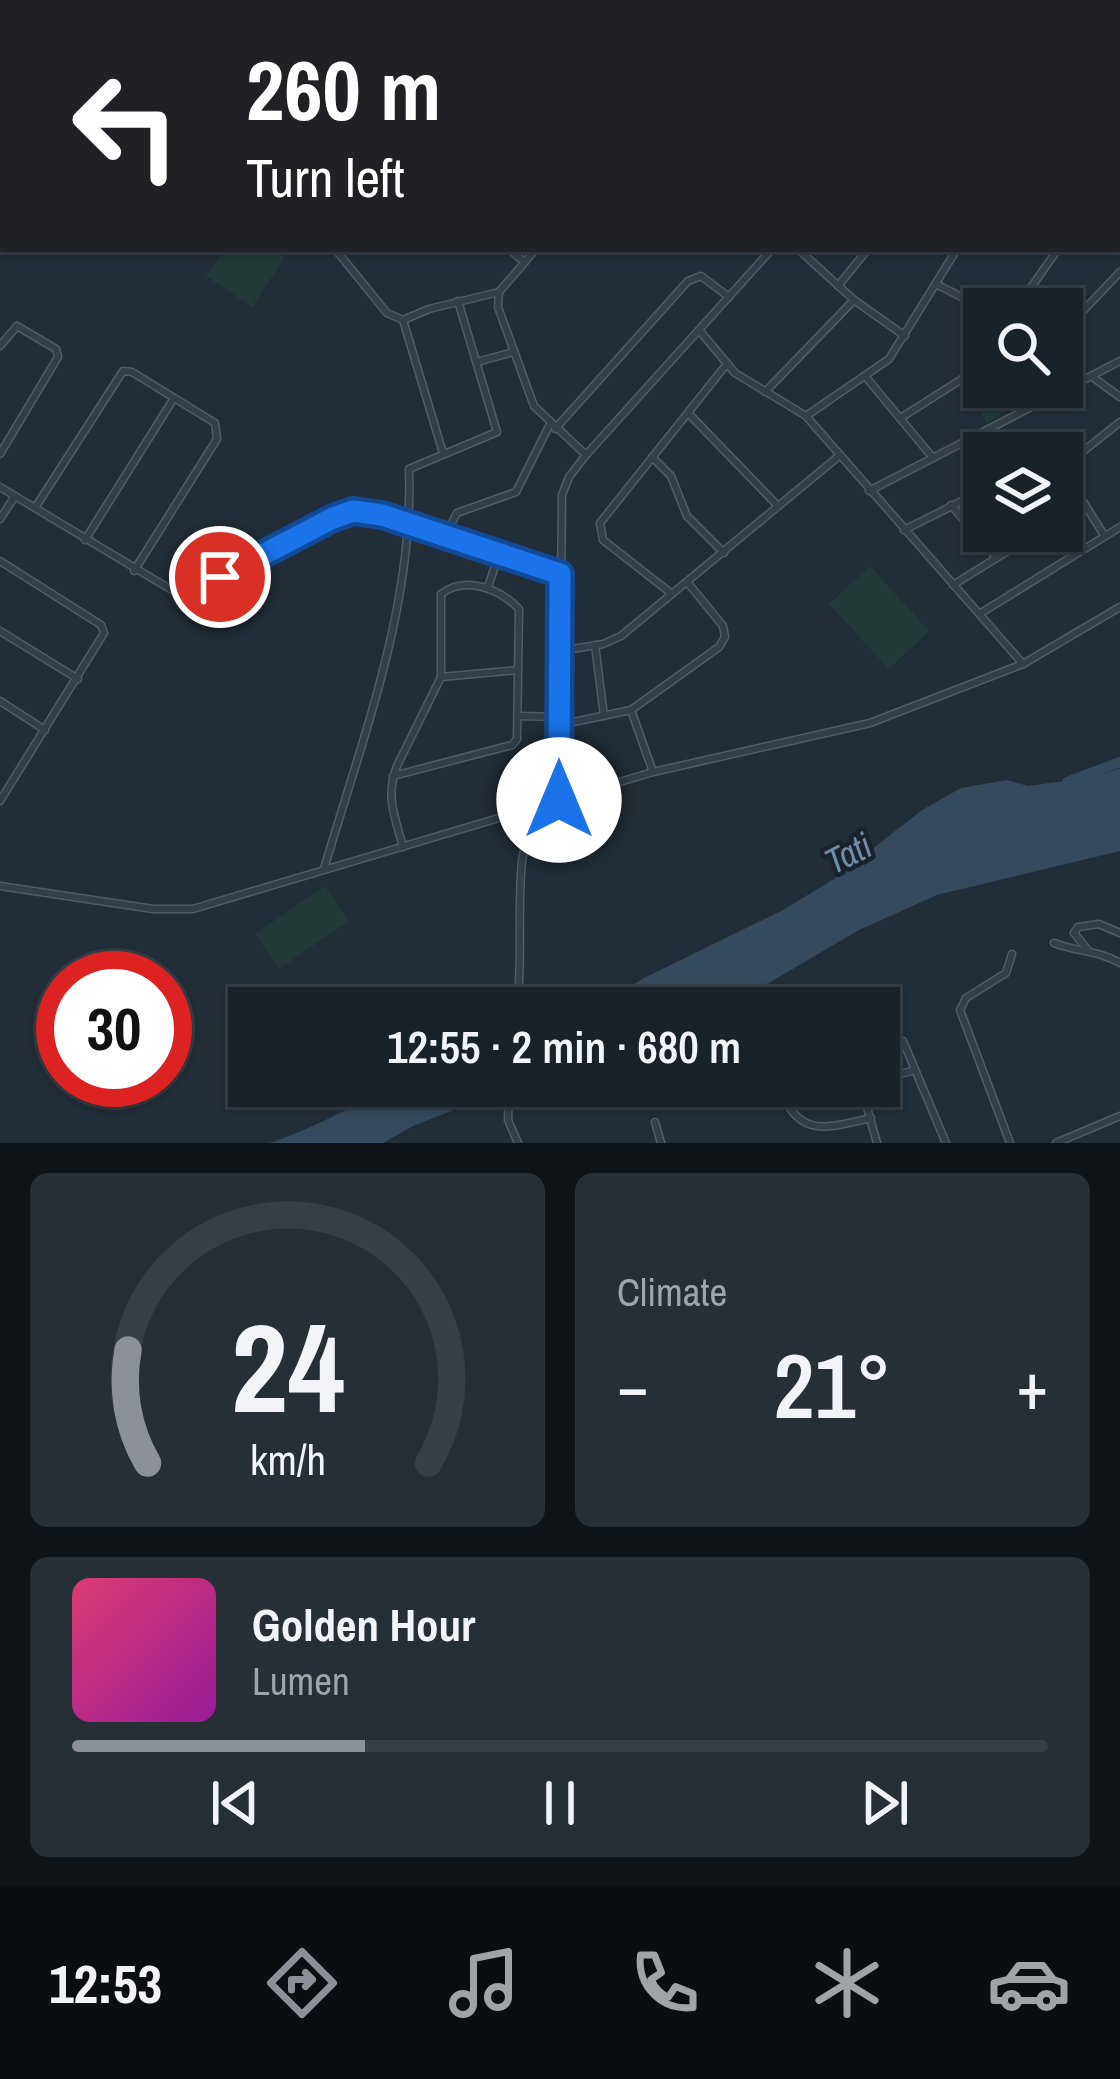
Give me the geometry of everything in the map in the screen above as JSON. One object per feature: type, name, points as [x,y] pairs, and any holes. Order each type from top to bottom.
[{"type":"street","points":[[337,252],[387,313],[403,320],[499,292]]},
{"type":"street","points":[[512,252],[524,262]]},
{"type":"street","points":[[533,252],[499,292],[498,307],[527,395],[553,427],[586,454]]},
{"type":"street","points":[[559,800],[562,495],[586,454],[769,252]]},
{"type":"street","points":[[801,252],[854,300],[905,336]]},
{"type":"street","points":[[838,286],[866,252]]},
{"type":"street","points":[[806,416],[890,358],[955,252]]},
{"type":"street","points":[[1031,288],[1056,252]]},
{"type":"street","points":[[1083,310],[1120,272]]},
{"type":"street","points":[[445,536],[452,517],[463,509],[516,493],[553,427],[688,281],[701,276],[729,297]]},
{"type":"street","points":[[936,284],[963,298]]},
{"type":"street","points":[[764,392],[854,300]]},
{"type":"street","points":[[324,870],[386,670],[407,524],[409,469],[497,432],[458,302]]},
{"type":"street","points":[[403,320],[443,453]]},
{"type":"street","points":[[0,346],[17,326],[56,350],[58,358],[0,454]]},
{"type":"street","points":[[699,330],[726,364],[806,416],[1023,664]]},
{"type":"street","points":[[477,362],[513,352]]},
{"type":"street","points":[[1083,381],[1120,361]]},
{"type":"street","points":[[673,595],[600,536],[603,517],[726,364]]},
{"type":"street","points":[[35,508],[124,371],[215,423],[219,433],[134,571]]},
{"type":"street","points":[[865,376],[933,458]]},
{"type":"street","points":[[1092,377],[1120,397]]},
{"type":"street","points":[[902,418],[963,379]]},
{"type":"street","points":[[86,540],[174,398]]},
{"type":"street","points":[[988,432],[1032,408]]},
{"type":"street","points":[[688,414],[778,506]]},
{"type":"street","points":[[1083,451],[1120,422]]},
{"type":"street","points":[[869,490],[963,444]]},
{"type":"street","points":[[560,651],[621,636],[839,456]]},
{"type":"street","points":[[652,457],[671,476],[687,516],[724,553]]},
{"type":"street","points":[[0,487],[170,591],[189,592],[353,511],[368,511],[560,574]]},
{"type":"street","points":[[0,519],[14,496]]},
{"type":"street","points":[[904,530],[963,500]]},
{"type":"street","points":[[1084,503],[1104,535]]},
{"type":"street","points":[[951,506],[997,558]]},
{"type":"street","points":[[981,613],[1120,527]]},
{"type":"street","points":[[953,585],[1007,552]]},
{"type":"street","points":[[488,586],[499,554]]},
{"type":"street","points":[[0,561],[101,625],[104,633],[0,801]]},
{"type":"street","points":[[520,716],[559,721],[631,710],[718,647],[725,637],[723,626],[687,583]]},
{"type":"street","points":[[393,776],[512,745],[518,735],[519,609],[488,586],[454,586],[441,594],[441,677],[393,776],[388,796],[403,847]]},
{"type":"street","points":[[0,886],[178,910],[250,894],[653,772],[870,724],[1023,664],[1120,607]]},
{"type":"street","points":[[0,631],[78,679]]},
{"type":"street","points":[[595,645],[604,716]]},
{"type":"street","points":[[441,677],[518,670]]},
{"type":"street","points":[[0,701],[45,730]]},
{"type":"street","points":[[631,710],[653,772]]},
{"type":"street","points":[[520,987],[522,861],[543,805]]},
{"type":"street","points":[[1087,949],[1075,936],[1078,927],[1099,924],[1120,933]]},
{"type":"street","points":[[1054,943],[1087,949],[1120,963]]},
{"type":"street","points":[[1010,1143],[960,1010],[966,998],[1002,977],[1012,954]]},
{"type":"street","points":[[903,1041],[946,1143]]},
{"type":"street","points":[[900,1074],[915,1070]]},
{"type":"street","points":[[508,1107],[508,1120],[518,1143]]},
{"type":"street","points":[[788,1107],[802,1122],[832,1126],[871,1118]]},
{"type":"street","points":[[868,1107],[877,1143]]},
{"type":"street","points":[[1056,1143],[1120,1116]]},
{"type":"street","points":[[655,1121],[661,1143]]},
{"type":"green space","points":[[223,252],[288,252],[252,307],[206,276]]},
{"type":"green space","points":[[978,408],[1010,408],[987,423]]},
{"type":"green space","points":[[870,566],[929,631],[889,669],[829,604]]},
{"type":"green space","points":[[325,886],[349,921],[279,969],[255,934]]},
{"type":"water","points":[[1120,768],[1120,851],[937,895],[859,930],[762,987],[630,987],[783,910],[834,879],[922,810],[961,788],[1007,780],[1028,786],[1093,777]]},
{"type":"water","points":[[353,1107],[461,1107],[383,1143],[269,1143]]},
{"type":"waterway","name":"Tati","points":[[1067,782],[1120,762]]},
{"type":"route","points":[[220,577],[353,511],[382,515],[560,574],[559,800]]}]
